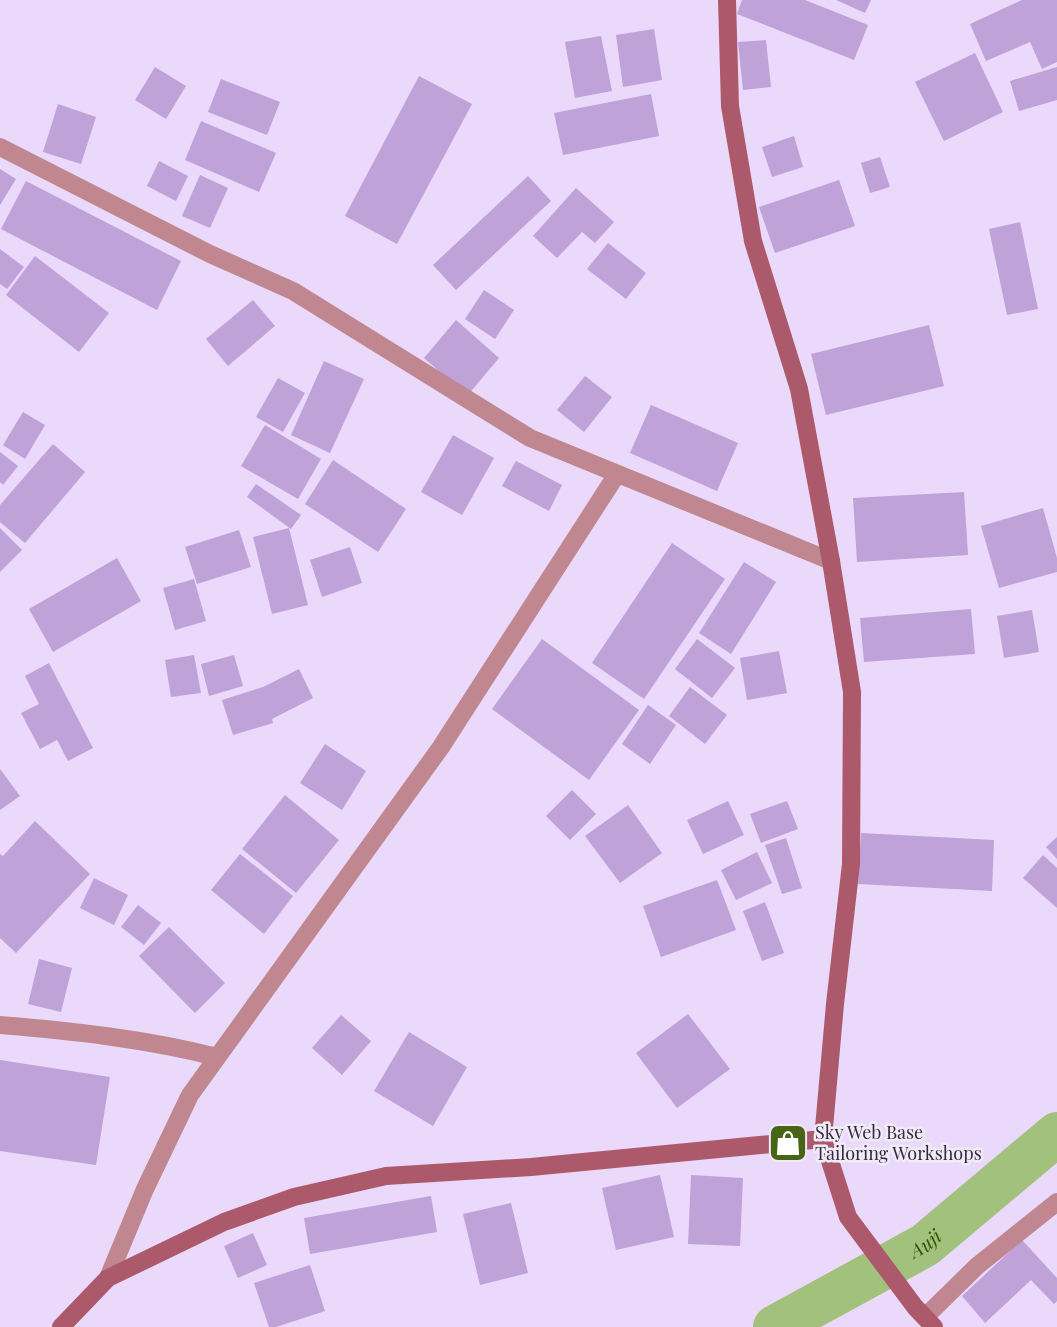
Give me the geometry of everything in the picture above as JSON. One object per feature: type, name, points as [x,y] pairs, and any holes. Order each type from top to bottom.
[{"type":"street","points":[[727,0],[730,106],[753,241],[799,389],[852,692],[851,864],[823,1139],[849,1217],[925,1317],[977,1266],[1057,1202]]},
{"type":"street","points":[[0,147],[210,254],[293,291],[530,438],[831,561]]},
{"type":"street","points":[[108,1278],[145,1189],[190,1095],[441,747],[617,474]]},
{"type":"street","points":[[0,1025],[172,1045],[217,1057]]},
{"type":"street","points":[[61,1327],[108,1278],[224,1222],[294,1197],[386,1176],[531,1167],[823,1139]]},
{"type":"building","points":[[742,0],[805,0],[868,25],[854,60],[737,14]]},
{"type":"building","points":[[836,0],[871,0],[865,13]]},
{"type":"building","points":[[1022,0],[1057,0],[1057,62],[1042,69],[1030,42],[986,61],[970,24]]},
{"type":"building","points":[[654,29],[662,80],[623,87],[616,35]]},
{"type":"building","points":[[601,36],[612,91],[575,98],[565,42]]},
{"type":"building","points":[[766,40],[771,87],[743,90],[738,42]]},
{"type":"building","points":[[975,53],[1003,112],[944,141],[915,82]]},
{"type":"building","points":[[155,67],[186,86],[166,119],[135,100]]},
{"type":"building","points":[[1057,67],[1057,100],[1019,111],[1010,81]]},
{"type":"building","points":[[419,76],[472,104],[397,244],[345,216]]},
{"type":"building","points":[[221,79],[280,102],[267,135],[208,112]]},
{"type":"building","points":[[651,94],[659,136],[563,155],[554,113]]},
{"type":"building","points":[[58,104],[96,117],[81,164],[43,152]]},
{"type":"building","points":[[201,121],[276,153],[259,192],[185,160]]},
{"type":"building","points":[[794,136],[803,167],[772,177],[762,147]]},
{"type":"building","points":[[880,157],[890,187],[870,193],[861,163]]},
{"type":"building","points":[[159,161],[188,176],[176,201],[147,186]]},
{"type":"building","points":[[0,169],[16,179],[0,205]]},
{"type":"building","points":[[200,175],[228,188],[210,228],[182,216]]},
{"type":"building","points":[[528,176],[551,201],[456,290],[433,265]]},
{"type":"building","points":[[839,180],[855,226],[775,253],[759,207]]},
{"type":"building","points":[[26,181],[181,261],[157,310],[1,229]]},
{"type":"building","points":[[576,188],[614,222],[595,243],[582,232],[557,258],[533,236]]},
{"type":"building","points":[[1020,222],[1038,309],[1007,315],[989,229]]},
{"type":"building","points":[[608,243],[646,273],[626,299],[587,269]]},
{"type":"building","points":[[0,249],[24,267],[7,289],[0,284]]},
{"type":"building","points":[[35,256],[109,313],[79,352],[6,295]]},
{"type":"building","points":[[484,290],[514,310],[495,339],[465,319]]},
{"type":"building","points":[[253,300],[275,326],[228,366],[206,339]]},
{"type":"building","points":[[456,320],[499,358],[467,396],[424,358]]},
{"type":"building","points":[[929,325],[944,386],[826,415],[811,354]]},
{"type":"building","points":[[324,361],[364,379],[330,453],[291,435]]},
{"type":"building","points":[[585,376],[612,397],[584,432],[557,410]]},
{"type":"building","points":[[278,378],[305,393],[283,432],[256,417]]},
{"type":"building","points":[[651,405],[738,443],[717,491],[630,453]]},
{"type":"building","points":[[23,412],[45,425],[25,459],[3,445]]},
{"type":"building","points":[[265,425],[321,459],[298,499],[241,466]]},
{"type":"building","points":[[453,435],[494,458],[462,515],[421,492]]},
{"type":"building","points":[[53,444],[85,472],[25,543],[0,522],[0,505]]},
{"type":"building","points":[[0,452],[18,466],[3,485],[0,482]]},
{"type":"building","points":[[333,460],[406,509],[378,552],[305,504]]},
{"type":"building","points":[[516,461],[562,485],[549,511],[502,486]]},
{"type":"building","points":[[256,484],[301,515],[291,529],[247,497]]},
{"type":"building","points":[[964,492],[968,555],[857,562],[853,498]]},
{"type":"building","points":[[1043,508],[1057,558],[1057,572],[999,588],[981,526]]},
{"type":"building","points":[[0,528],[22,550],[0,572]]},
{"type":"building","points":[[289,528],[308,605],[272,614],[253,537]]},
{"type":"building","points":[[239,530],[251,567],[197,584],[185,547]]},
{"type":"building","points":[[672,543],[725,579],[644,699],[592,663]]},
{"type":"building","points":[[350,547],[362,583],[322,597],[310,560]]},
{"type":"building","points":[[117,558],[141,601],[53,652],[29,609]]},
{"type":"building","points":[[744,562],[776,582],[731,654],[699,633]]},
{"type":"building","points":[[194,579],[206,621],[175,630],[163,588]]},
{"type":"building","points":[[971,609],[975,654],[864,662],[860,618]]},
{"type":"building","points":[[1032,610],[1039,652],[1004,658],[997,616]]},
{"type":"building","points":[[542,639],[639,710],[589,780],[492,709]]},
{"type":"building","points":[[697,639],[735,668],[712,698],[675,669]]},
{"type":"building","points":[[779,651],[787,693],[747,700],[740,658]]},
{"type":"building","points":[[194,655],[201,693],[171,697],[165,660]]},
{"type":"building","points":[[234,655],[243,686],[209,696],[201,664]]},
{"type":"building","points":[[49,663],[93,748],[68,761],[57,740],[40,749],[21,713],[39,704],[25,676]]},
{"type":"building","points":[[299,669],[313,698],[272,719],[273,723],[233,735],[222,700],[263,687]]},
{"type":"building","points":[[690,687],[727,715],[705,744],[669,716]]},
{"type":"building","points":[[648,705],[676,725],[650,764],[622,744]]},
{"type":"building","points":[[325,744],[366,771],[342,810],[300,783]]},
{"type":"building","points":[[0,769],[20,796],[0,810]]},
{"type":"building","points":[[572,790],[596,814],[570,840],[546,816]]},
{"type":"building","points":[[285,795],[339,840],[296,893],[242,849]]},
{"type":"building","points":[[728,801],[744,835],[703,854],[687,820]]},
{"type":"building","points":[[787,801],[798,829],[761,843],[750,814]]},
{"type":"building","points":[[628,805],[662,853],[620,883],[585,836]]},
{"type":"building","points":[[35,821],[90,874],[16,953],[0,938],[0,854],[3,856]]},
{"type":"building","points":[[861,833],[994,840],[992,891],[858,884]]},
{"type":"building","points":[[1057,837],[1057,859],[1046,847]]},
{"type":"building","points":[[786,838],[802,888],[782,894],[765,845]]},
{"type":"building","points":[[757,852],[772,883],[736,900],[721,870]]},
{"type":"building","points":[[240,854],[293,896],[264,934],[211,890]]},
{"type":"building","points":[[1043,855],[1057,868],[1057,908],[1023,878]]},
{"type":"building","points":[[94,878],[128,895],[114,925],[80,908]]},
{"type":"building","points":[[717,880],[736,930],[661,957],[643,906]]},
{"type":"building","points":[[765,902],[784,953],[762,961],[743,911]]},
{"type":"building","points":[[138,905],[161,923],[144,945],[121,927]]},
{"type":"building","points":[[169,927],[225,983],[195,1013],[139,956]]},
{"type":"building","points":[[39,959],[72,968],[61,1012],[28,1004]]},
{"type":"building","points":[[688,1014],[730,1069],[677,1108],[636,1053]]},
{"type":"building","points":[[341,1015],[371,1041],[342,1075],[312,1048]]},
{"type":"building","points":[[409,1032],[467,1067],[433,1126],[374,1091]]},
{"type":"building","points":[[0,1060],[110,1077],[96,1165],[0,1151]]},
{"type":"building","points":[[660,1175],[674,1237],[616,1250],[602,1188]]},
{"type":"building","points":[[691,1175],[743,1178],[740,1246],[688,1244]]},
{"type":"building","points":[[431,1196],[437,1232],[310,1254],[304,1218]]},
{"type":"building","points":[[511,1203],[528,1273],[480,1285],[463,1214]]},
{"type":"building","points":[[253,1233],[267,1265],[238,1278],[224,1246]]},
{"type":"building","points":[[1022,1240],[1057,1278],[1057,1301],[1054,1304],[1031,1280],[985,1323],[962,1296]]},
{"type":"building","points":[[310,1265],[325,1311],[269,1327],[254,1283]]},
{"type":"waterway","name":"Auji","points":[[775,1327],[925,1245],[1057,1134]]},
{"type":"place","name":"Sky Web Base Tailoring Workshops","points":[[788,1143]]}]
